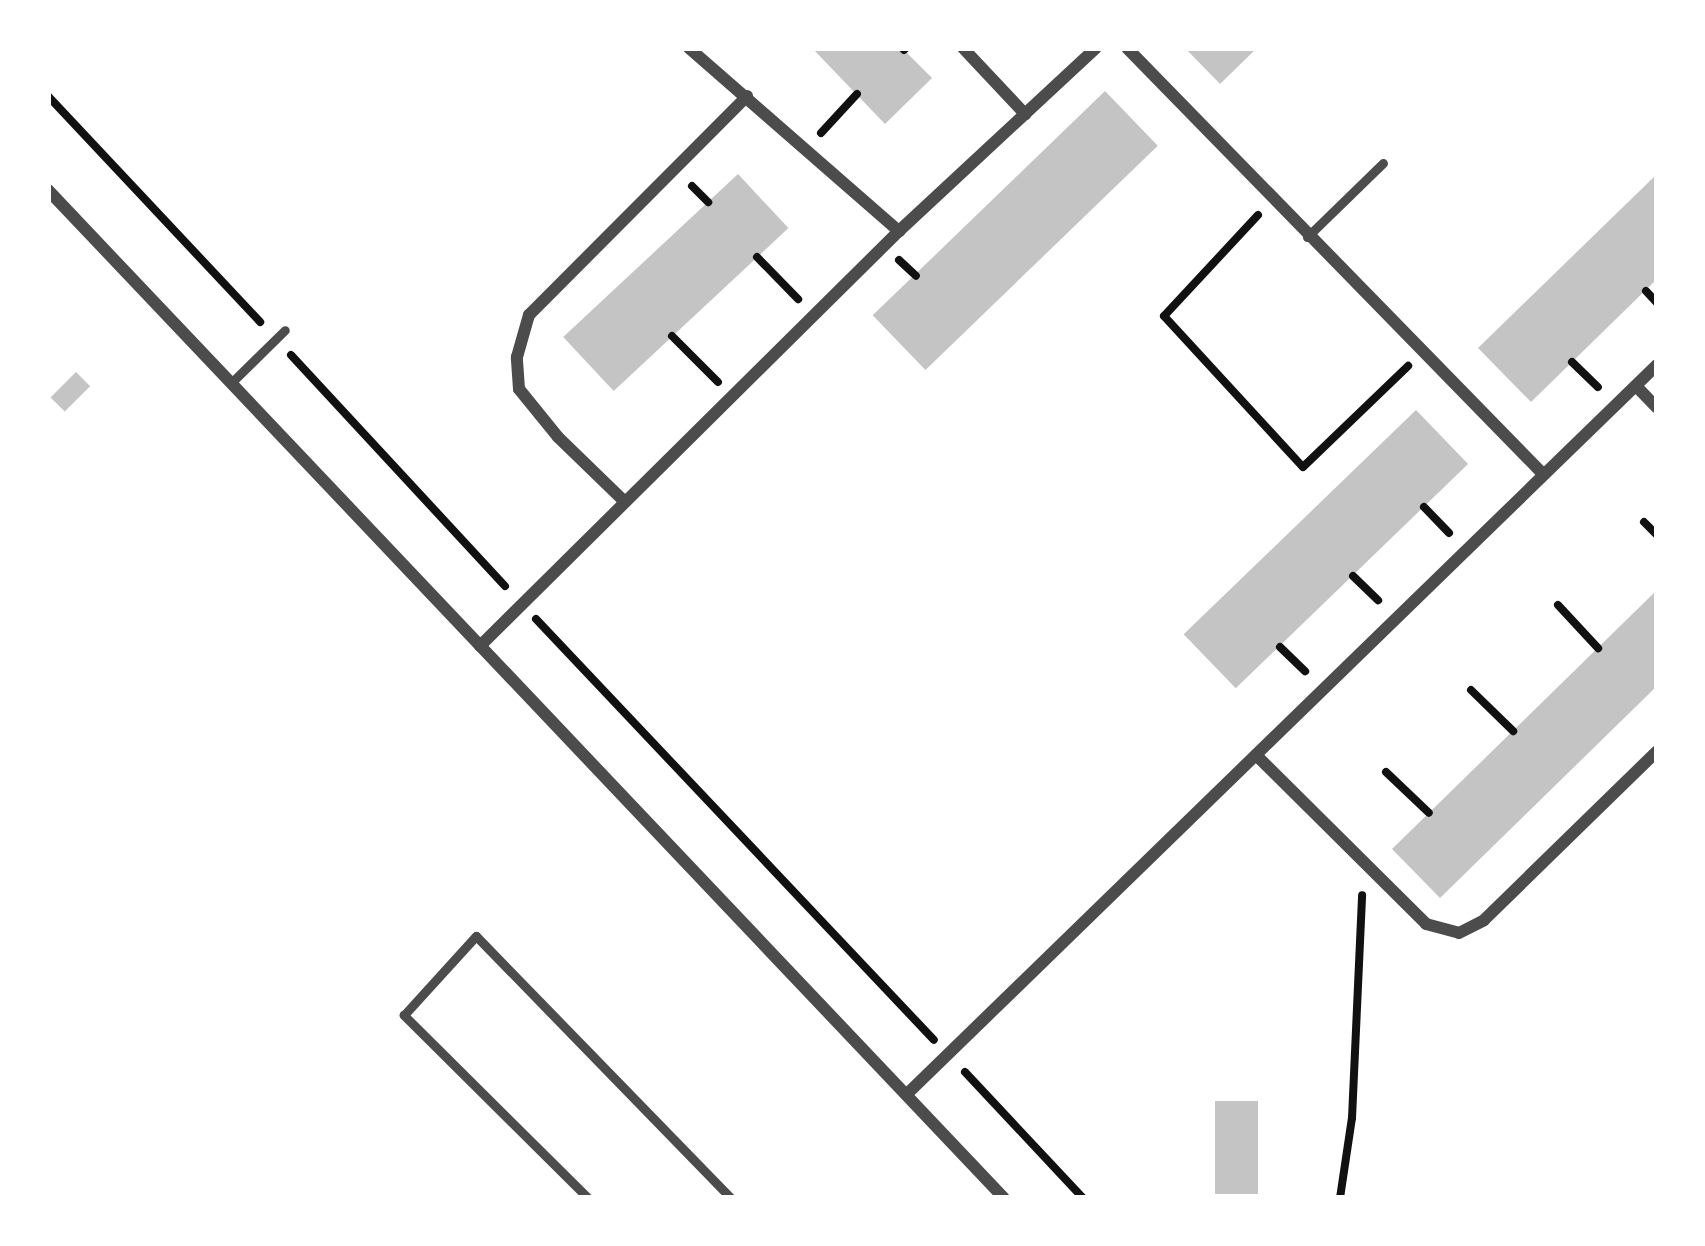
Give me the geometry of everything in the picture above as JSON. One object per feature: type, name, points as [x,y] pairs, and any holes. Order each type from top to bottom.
[{"type":"street","points":[[689,48],[898,231]]},
{"type":"street","points":[[963,48],[1025,114]]},
{"type":"street","points":[[480,646],[898,231],[1096,48]]},
{"type":"street","points":[[1127,48],[1306,237],[1543,474]]},
{"type":"street","points":[[625,502],[558,437],[519,389],[517,357],[529,315],[747,96]]},
{"type":"street","points":[[48,190],[1004,1198]]},
{"type":"street","points":[[907,1094],[1657,365]]},
{"type":"street","points":[[1636,386],[1657,408]]},
{"type":"street","points":[[1256,755],[1426,924],[1459,933],[1484,920],[1657,751]]},
{"type":"lane","points":[[1306,237],[1383,163]]},
{"type":"lane","points":[[232,382],[285,329]]},
{"type":"lane","points":[[588,1198],[404,1015],[476,936],[731,1198]]},
{"type":"path","points":[[806,149],[857,94]]},
{"type":"path","points":[[48,97],[1083,1198]]},
{"type":"path","points":[[1271,200],[1164,316],[1303,467],[1422,352]]},
{"type":"path","points":[[757,257],[801,301]]},
{"type":"path","points":[[1646,290],[1657,303]]},
{"type":"path","points":[[672,337],[718,382]]},
{"type":"path","points":[[1572,362],[1598,387]]},
{"type":"path","points":[[1424,506],[1449,533]]},
{"type":"path","points":[[1644,522],[1657,535]]},
{"type":"path","points":[[1353,576],[1379,602]]},
{"type":"path","points":[[1558,605],[1598,648]]},
{"type":"path","points":[[1280,647],[1307,674]]},
{"type":"path","points":[[1471,690],[1513,731]]},
{"type":"path","points":[[1386,772],[1429,813]]},
{"type":"path","points":[[1340,1198],[1352,1118],[1358,924],[1366,864]]},
{"type":"building","points":[[812,48],[902,48],[932,78],[885,124]]},
{"type":"building","points":[[1185,48],[1257,48],[1220,84]]},
{"type":"building","points":[[1105,91],[1158,146],[925,370],[873,315]]},
{"type":"building","points":[[738,174],[788,228],[614,391],[563,337]]},
{"type":"building","points":[[1657,174],[1657,279],[1531,402],[1478,348]]},
{"type":"building","points":[[76,372],[90,386],[65,412],[51,397]]},
{"type":"building","points":[[1416,410],[1468,464],[1236,688],[1184,634]]},
{"type":"building","points":[[1657,590],[1657,686],[1440,898],[1392,849]]},
{"type":"building","points":[[1215,1101],[1258,1101],[1258,1194],[1215,1194]]}]
